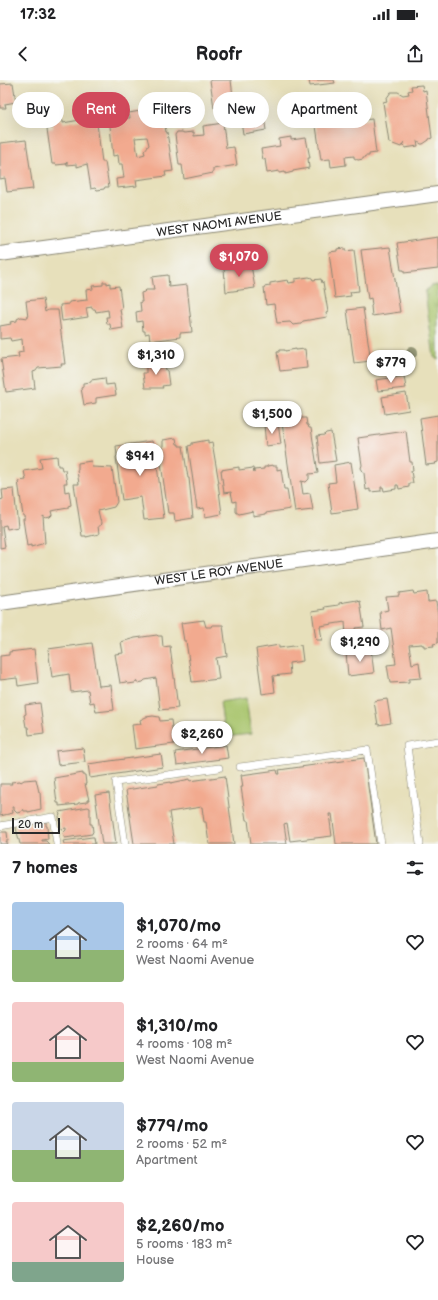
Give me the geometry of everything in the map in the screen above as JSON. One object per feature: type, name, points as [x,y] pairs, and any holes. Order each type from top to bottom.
[{"type":"street","name":"WEST NAOMI AVENUE","points":[[0,254],[438,194]]},
{"type":"street","name":"WEST LE ROY AVENUE","points":[[0,603],[438,541]]},
{"type":"lane","points":[[420,844],[407,746],[438,741]]},
{"type":"lane","points":[[240,766],[367,750],[381,844]]},
{"type":"lane","points":[[125,844],[116,782],[219,768]]},
{"type":"lane","points":[[0,826],[53,817],[57,844]]},
{"type":"green space","points":[[438,285],[438,360],[434,357],[425,292],[430,286]]},
{"type":"green space","points":[[246,698],[251,734],[225,737],[220,702]]},
{"type":"building","points":[[210,80],[231,80],[232,92],[213,92],[213,101]]},
{"type":"building","points":[[309,80],[334,80],[335,83],[310,86]]},
{"type":"building","points":[[13,83],[14,92],[12,92],[12,103],[5,104],[6,108],[0,108],[0,84]]},
{"type":"building","points":[[422,85],[423,91],[426,90],[432,138],[423,144],[417,141],[418,146],[405,148],[404,142],[401,147],[389,143],[383,102],[387,101],[386,99],[391,92],[398,92],[403,95],[409,94],[408,91],[412,90],[411,86]]},
{"type":"building","points":[[138,111],[138,128],[165,128],[173,171],[165,172],[166,176],[136,180],[137,186],[117,188],[116,179],[124,178],[122,164],[119,164],[118,155],[113,156],[110,128],[130,128],[130,113]],"holes":[[[147,137],[149,145],[144,151],[145,154],[138,156],[135,138]]]},
{"type":"building","points":[[372,119],[376,153],[369,154],[369,156],[365,156],[363,159],[358,160],[354,158],[354,156],[345,157],[346,165],[331,167],[330,159],[321,160],[316,128],[372,128]]},
{"type":"building","points":[[72,121],[72,128],[98,128],[102,162],[105,162],[109,187],[97,190],[95,188],[91,189],[87,164],[77,167],[77,164],[67,165],[67,162],[66,164],[52,164],[47,129],[64,128],[64,123]]},
{"type":"building","points":[[213,124],[213,128],[224,128],[226,148],[234,147],[237,165],[213,169],[213,173],[184,179],[182,165],[179,165],[175,135],[177,132],[194,132],[194,136],[204,135],[203,128],[205,128],[205,126]]},
{"type":"building","points":[[242,128],[266,128],[266,130],[243,134]]},
{"type":"building","points":[[291,137],[291,140],[306,138],[310,158],[308,158],[309,168],[285,174],[285,172],[279,173],[279,171],[267,173],[265,159],[263,160],[261,149],[280,146],[279,139]]},
{"type":"building","points":[[26,140],[33,189],[7,192],[5,178],[0,179],[0,143]]},
{"type":"building","points":[[438,237],[438,269],[404,273],[404,270],[401,270],[397,243]]},
{"type":"building","points":[[390,247],[400,312],[372,316],[371,298],[368,299],[361,250]]},
{"type":"building","points":[[345,248],[345,251],[354,250],[359,291],[350,292],[351,296],[335,298],[329,252]]},
{"type":"building","points":[[243,261],[243,266],[251,265],[255,288],[226,292],[224,269],[236,267],[235,262]]},
{"type":"building","points":[[168,275],[169,287],[187,285],[192,332],[180,333],[180,337],[150,341],[149,333],[145,334],[145,331],[143,331],[142,321],[137,322],[136,312],[141,311],[141,293],[146,290],[154,290],[152,277]]},
{"type":"building","points":[[309,277],[313,280],[321,279],[322,283],[323,282],[328,312],[326,313],[327,317],[303,321],[301,324],[293,325],[290,322],[277,323],[274,304],[266,305],[264,287],[270,286],[270,283],[288,280],[289,283],[295,282],[295,279]]},
{"type":"building","points":[[103,282],[107,282],[107,284],[110,283],[110,287],[119,286],[123,328],[111,330],[110,324],[107,324],[106,317],[109,317],[108,310],[96,312],[95,309],[92,309],[92,307],[86,308],[88,317],[62,321],[60,305],[69,304],[69,302],[87,300],[86,290],[93,289],[92,286],[103,285]]},
{"type":"building","points":[[43,299],[45,312],[48,310],[58,310],[65,364],[61,364],[62,366],[38,368],[33,372],[35,388],[6,392],[1,359],[19,357],[18,353],[23,352],[22,339],[11,341],[10,338],[0,339],[0,326],[11,324],[10,322],[17,321],[17,319],[21,317],[28,318],[26,301]]},
{"type":"building","points":[[363,308],[371,361],[354,363],[347,310]]},
{"type":"building","points":[[305,349],[307,368],[280,371],[277,352],[279,352],[279,350],[285,351]]},
{"type":"building","points":[[164,361],[169,385],[162,386],[163,388],[145,388],[143,373],[146,373],[146,364]]},
{"type":"building","points":[[404,376],[406,388],[378,391],[376,380]]},
{"type":"building","points":[[105,378],[106,385],[114,384],[116,395],[96,398],[96,403],[84,405],[81,388],[83,387],[83,383]]},
{"type":"building","points":[[406,393],[409,410],[385,414],[382,397]]},
{"type":"building","points":[[438,415],[438,462],[435,463],[436,464],[426,465],[420,418]]},
{"type":"building","points":[[301,416],[301,418],[306,418],[307,425],[311,428],[318,473],[309,474],[309,479],[306,482],[301,481],[303,494],[310,493],[313,510],[295,512],[282,423],[286,423],[285,420],[293,419],[293,417]]},
{"type":"building","points":[[278,423],[281,444],[266,446],[264,425]]},
{"type":"building","points":[[406,431],[410,462],[412,462],[413,471],[411,471],[413,483],[409,483],[409,487],[399,489],[398,485],[396,485],[396,489],[384,491],[383,487],[381,487],[381,491],[370,492],[370,489],[366,490],[364,473],[361,468],[362,465],[358,438]]},
{"type":"building","points":[[331,432],[336,461],[320,463],[317,436]]},
{"type":"building","points":[[176,438],[177,444],[179,444],[179,446],[183,446],[189,478],[193,518],[175,521],[174,513],[168,513],[159,449],[163,449],[163,440]]},
{"type":"building","points":[[208,440],[208,443],[212,442],[219,483],[222,514],[205,517],[204,508],[197,509],[188,446],[192,445],[192,443]]},
{"type":"building","points":[[152,441],[155,451],[164,518],[144,520],[141,497],[122,500],[116,457],[116,446]]},
{"type":"building","points":[[57,456],[58,466],[61,466],[62,470],[65,470],[67,483],[64,483],[65,492],[69,491],[71,505],[68,506],[68,508],[51,511],[52,515],[50,517],[46,518],[43,516],[45,543],[31,547],[31,545],[27,546],[23,519],[25,519],[25,516],[23,516],[18,481],[26,480],[24,471],[42,468],[40,458]]},
{"type":"building","points":[[91,461],[92,467],[112,468],[117,502],[114,507],[98,511],[101,523],[100,526],[98,526],[99,534],[86,537],[82,536],[74,484],[79,484],[77,470],[78,463]]},
{"type":"building","points":[[351,462],[358,509],[332,513],[328,483],[336,482],[334,465]]},
{"type":"building","points":[[273,465],[277,466],[277,470],[281,469],[284,489],[287,489],[290,509],[253,516],[253,511],[239,514],[236,512],[236,501],[233,502],[231,492],[224,493],[221,470],[239,467],[239,470],[253,468],[254,473],[254,470],[264,469],[264,467]]},
{"type":"building","points":[[14,489],[18,527],[7,529],[6,525],[2,526],[5,547],[0,548],[0,500],[3,499],[2,490]]},
{"type":"building","points":[[413,591],[414,594],[427,592],[428,602],[436,601],[438,615],[438,643],[433,644],[434,646],[424,647],[422,644],[409,645],[412,664],[419,662],[421,678],[409,679],[409,682],[390,683],[387,665],[396,664],[391,628],[382,630],[380,612],[388,610],[386,597],[399,596],[399,593]]},
{"type":"building","points":[[357,600],[357,602],[360,601],[364,627],[355,628],[356,635],[346,636],[345,622],[320,626],[322,640],[316,640],[312,611],[326,609],[325,607]]},
{"type":"building","points":[[204,620],[206,627],[211,627],[212,625],[223,625],[227,656],[216,658],[219,679],[192,682],[186,641],[184,641],[181,623]]},
{"type":"building","points":[[157,635],[162,636],[163,647],[170,646],[178,708],[160,710],[156,678],[137,683],[136,681],[135,683],[128,684],[126,682],[120,683],[115,654],[123,653],[121,642],[135,638]]},
{"type":"building","points":[[92,643],[99,686],[111,685],[114,710],[96,712],[94,702],[90,703],[88,690],[71,692],[69,674],[52,677],[48,649]]},
{"type":"building","points":[[279,645],[279,648],[301,645],[303,661],[289,663],[290,674],[273,676],[275,692],[262,694],[256,649]]},
{"type":"building","points":[[34,649],[38,683],[18,686],[17,678],[0,680],[0,656],[9,655],[9,652]]},
{"type":"building","points":[[371,649],[374,673],[348,676],[346,652]]},
{"type":"building","points":[[387,699],[391,723],[378,725],[374,701]]},
{"type":"building","points":[[40,703],[44,733],[29,735],[24,715],[26,714],[25,705]]},
{"type":"building","points":[[153,716],[159,717],[160,721],[171,720],[174,744],[135,749],[132,725],[141,724],[140,720]]},
{"type":"building","points":[[226,745],[228,758],[177,765],[175,752]]},
{"type":"building","points":[[83,748],[85,762],[58,765],[56,751]]},
{"type":"building","points":[[161,754],[163,767],[90,778],[88,764]]},
{"type":"building","points":[[364,758],[376,844],[336,844],[332,814],[329,814],[332,836],[290,841],[287,823],[284,824],[287,844],[251,844],[241,787],[243,787],[241,775],[277,770],[278,774],[280,774],[279,770]]},
{"type":"building","points":[[83,773],[83,775],[85,775],[85,784],[89,800],[78,804],[59,806],[59,803],[57,803],[54,778]]},
{"type":"building","points":[[225,776],[234,844],[209,844],[202,807],[169,812],[174,844],[134,844],[126,790],[190,779],[190,781]]},
{"type":"building","points":[[36,779],[40,792],[41,809],[28,812],[24,811],[23,809],[21,812],[17,813],[14,810],[14,807],[12,807],[13,813],[0,816],[0,784],[12,784],[11,782]]},
{"type":"building","points":[[109,793],[116,844],[102,844],[95,795]]},
{"type":"building","points":[[88,807],[90,808],[90,824],[92,824],[92,834],[65,838],[63,833],[66,828],[61,829],[59,812]]},
{"type":"building","points":[[46,822],[48,839],[42,841],[46,841],[49,844],[20,844],[16,828],[17,826]]},
{"type":"building","points":[[0,832],[7,832],[8,841],[6,841],[8,844],[0,844]]},
{"type":"building","points":[[94,837],[95,844],[64,844],[63,841]]}]
